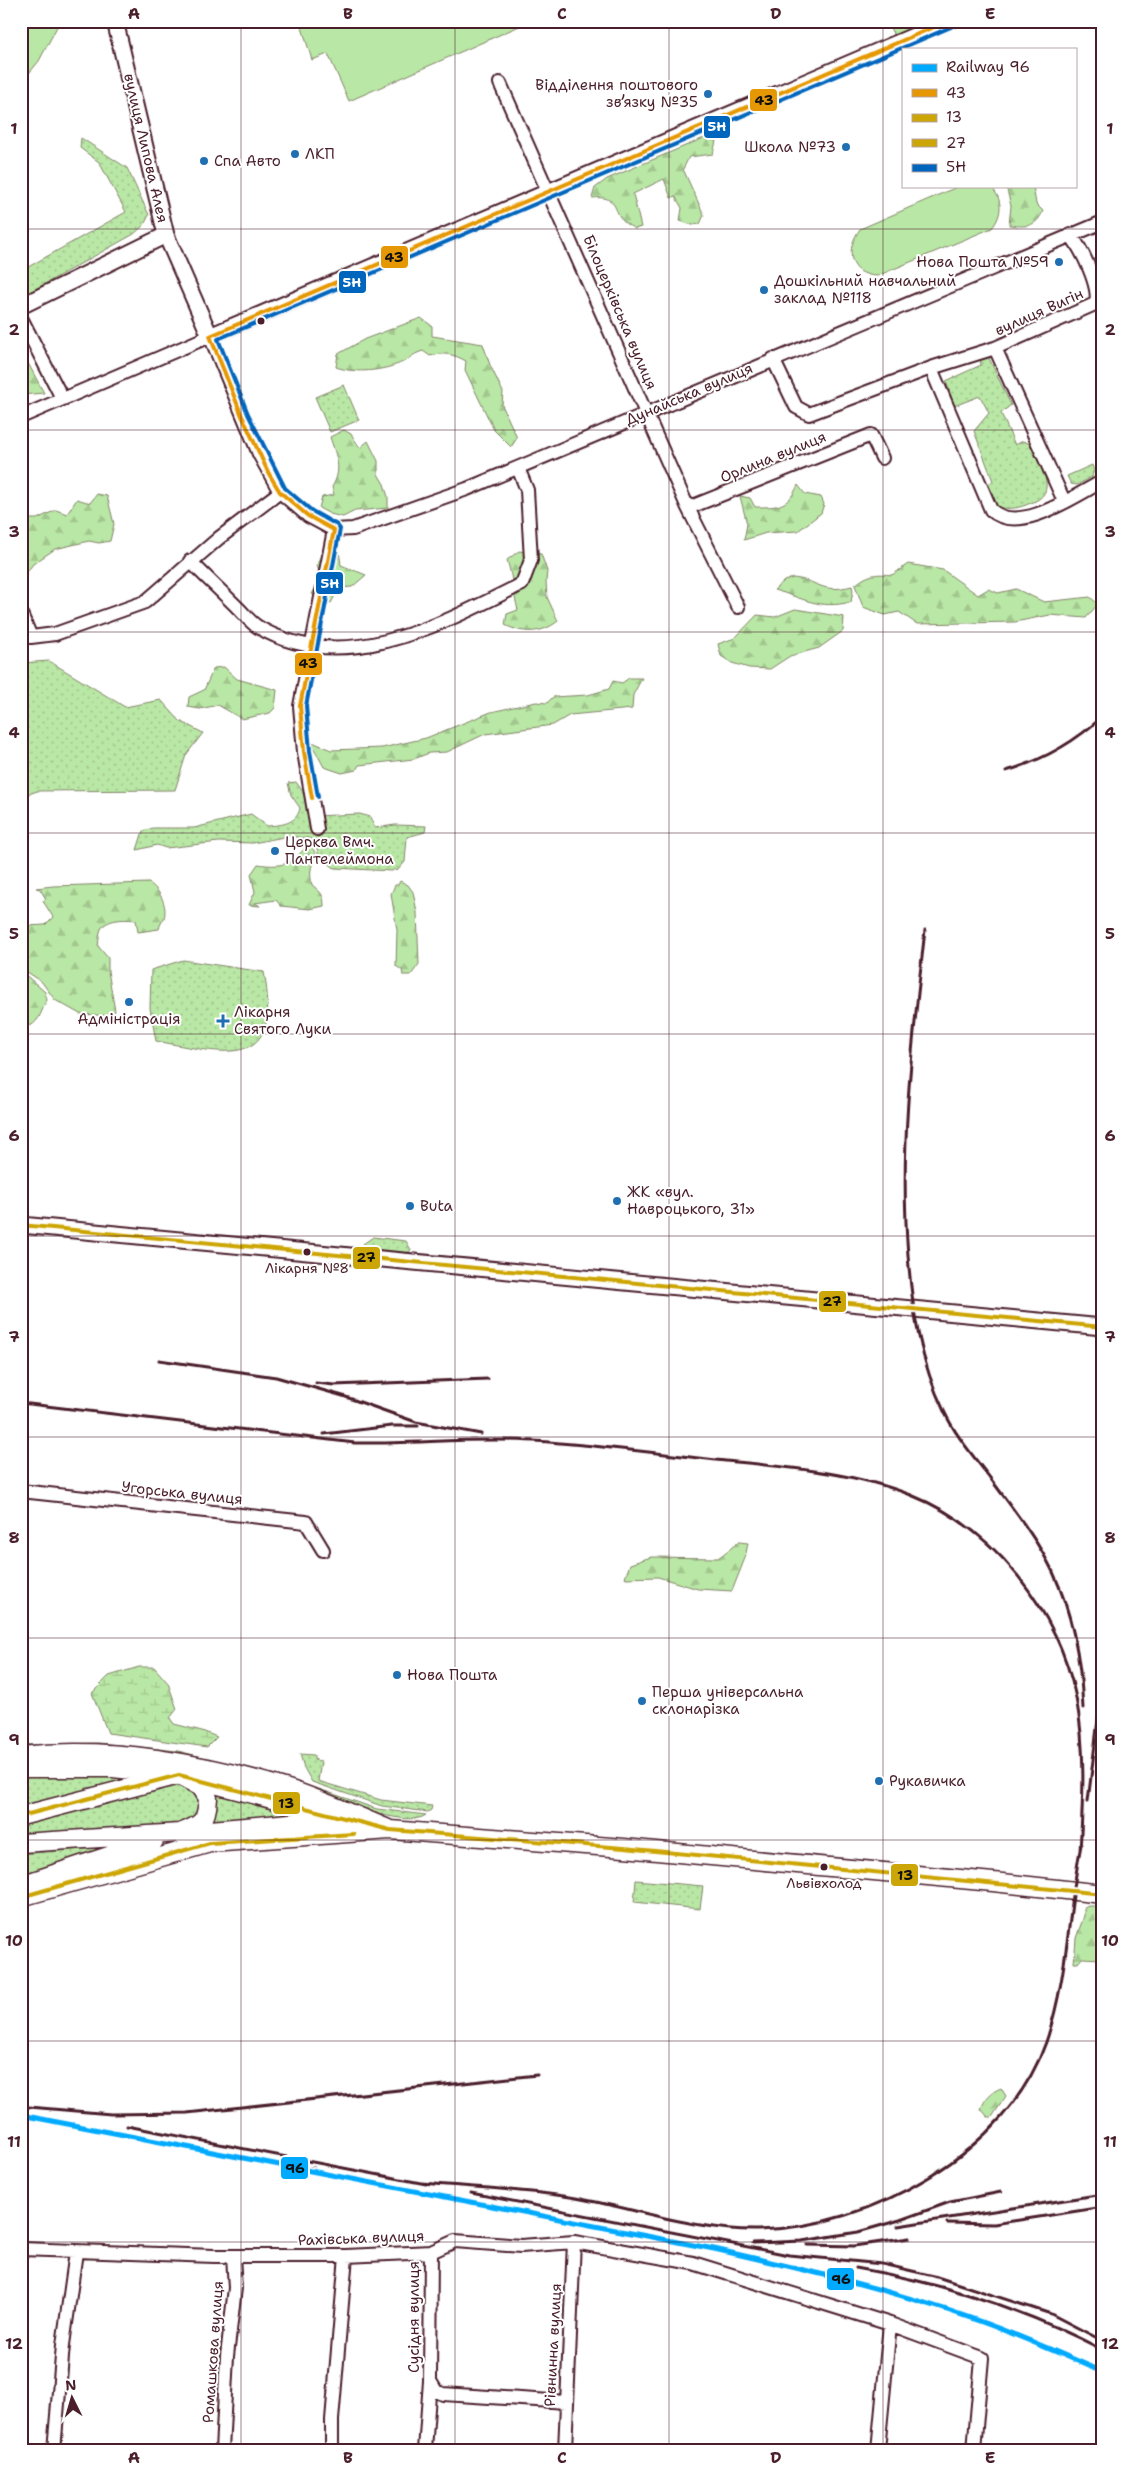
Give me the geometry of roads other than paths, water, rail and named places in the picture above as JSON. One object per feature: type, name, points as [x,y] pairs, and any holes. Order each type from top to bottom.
[{"type":"main road","points":[[21,1756],[91,1753],[125,1755],[186,1763],[289,1789],[390,1830]]},
{"type":"main road","points":[[21,1768],[113,1768],[178,1775],[390,1830]]},
{"type":"main road","points":[[21,1816],[178,1775],[201,1787],[208,1798],[205,1817],[200,1824],[180,1833],[21,1886]]},
{"type":"main road","points":[[21,1844],[290,1823],[328,1824],[1009,1883],[1103,1894]]},
{"type":"main road","points":[[21,1897],[210,1843],[390,1830]]},
{"type":"street","name":"вулиця Липова Алея","points":[[21,306],[166,236],[115,21]]},
{"type":"street","points":[[21,417],[948,21]]},
{"type":"street","name":"Білоцерківська вулиця","points":[[500,82],[688,508],[738,607]]},
{"type":"street","name":"Дунайська вулиця","points":[[334,530],[354,529],[403,513],[518,468],[772,359],[1103,222]]},
{"type":"street","name":"вулиця Вигін","points":[[1064,501],[995,348],[1095,304],[1097,291],[1080,247],[1070,235]]},
{"type":"street","points":[[166,236],[259,454],[280,492],[308,516],[334,530],[300,706],[304,752],[317,829]]},
{"type":"street","points":[[21,318],[62,398]]},
{"type":"street","points":[[772,359],[796,407],[809,414],[931,368],[995,348]]},
{"type":"street","points":[[931,368],[991,510],[1002,518],[1050,511],[1064,501],[1103,482]]},
{"type":"street","name":"Орлина вулиця","points":[[688,508],[870,435],[882,458]]},
{"type":"street","points":[[190,561],[257,627],[283,638],[311,645],[362,646],[414,634],[451,619],[522,584],[532,560],[527,490],[518,468]]},
{"type":"street","points":[[21,614],[32,637],[55,634],[145,602],[190,561],[280,492]]},
{"type":"street","points":[[21,1225],[1103,1327]]},
{"type":"street","name":"Угорська вулиця","points":[[21,1491],[306,1522],[323,1550]]},
{"type":"street","name":"Рахівська вулиця","points":[[21,2249],[234,2256],[346,2256],[431,2252],[455,2241],[521,2246],[574,2242],[693,2263],[890,2324],[982,2358],[974,2450]]},
{"type":"street","name":"Рівнинна вулиця","points":[[565,2450],[574,2242]]},
{"type":"street","points":[[54,2450],[63,2345],[76,2252]]},
{"type":"street","name":"Сусідня вулиця","points":[[425,2450],[430,2382],[431,2252]]},
{"type":"street","name":"Ромашкова вулиця","points":[[222,2450],[227,2356],[235,2288],[234,2256]]},
{"type":"street","points":[[332,2450],[332,2420],[346,2256]]},
{"type":"street","points":[[878,2450],[890,2324]]},
{"type":"street","name":"Сусідня вулиця","points":[[430,2382],[436,2391],[453,2396],[566,2402]]},
{"type":"railway","points":[[1006,771],[1033,762],[1058,750],[1103,716]]},
{"type":"railway","points":[[925,930],[906,1133],[905,1173],[908,1255],[915,1315],[929,1373],[949,1421],[1041,1549],[1060,1588],[1078,1656],[1083,1708]]},
{"type":"railway","points":[[159,1360],[276,1377],[343,1396],[416,1422],[481,1434]]},
{"type":"railway","points":[[316,1383],[334,1385],[488,1379]]},
{"type":"railway","points":[[21,1403],[355,1443],[512,1440],[606,1447],[820,1472],[866,1481],[911,1495],[941,1510],[969,1528],[995,1551],[1018,1576],[1038,1604],[1054,1634],[1067,1665],[1079,1717],[1083,1774],[1080,1851]]},
{"type":"railway","points":[[324,1434],[392,1426],[418,1426]]},
{"type":"railway","points":[[1088,1801],[1103,1679]]},
{"type":"railway","points":[[421,2183],[552,2194],[593,2201],[687,2223],[711,2227],[758,2230],[801,2226],[845,2215],[889,2199],[930,2176],[968,2149],[1001,2118],[1027,2082],[1046,2042],[1059,1993],[1081,1845]]},
{"type":"railway","points":[[29,2107],[111,2114],[187,2113],[537,2075]]},
{"type":"railway","points":[[127,2126],[426,2184]]},
{"type":"railway","points":[[281,2165],[314,2168]]},
{"type":"railway","points":[[753,2243],[802,2241],[858,2232],[900,2220],[950,2202],[1001,2192]]},
{"type":"railway","points":[[471,2193],[789,2255],[882,2264],[934,2276],[1051,2314],[1103,2341]]},
{"type":"railway","points":[[898,2226],[1103,2194]]},
{"type":"railway","points":[[947,2223],[994,2224],[1103,2207]]},
{"type":"railway","points":[[807,2245],[854,2246],[909,2238]]},
{"type":"railway","points":[[856,2268],[920,2281],[982,2299],[1044,2322],[1103,2350]]},
{"type":"rail line","name":"96","points":[[21,2115],[714,2249],[781,2264],[914,2299],[947,2310],[1010,2333],[1103,2372]]},
{"type":"place","name":"Відділення поштового зв’язку №35","points":[[708,94]]},
{"type":"place","name":"Школа №73","points":[[846,147]]},
{"type":"place","name":"ЛКП","points":[[295,154]]},
{"type":"place","name":"Спа Авто","points":[[204,161]]},
{"type":"place","name":"Нова Пошта №59","points":[[1059,262]]},
{"type":"place","name":"Дошкільний навчальний заклад №118","points":[[764,290]]},
{"type":"place","name":"Церква Вмч. Пантелеймона","points":[[275,851]]},
{"type":"place","name":"Адміністрація","points":[[129,1002]]},
{"type":"place","name":"Лікарня Святого Луки","points":[[223,1021]]},
{"type":"place","name":"ЖК «вул. Навроцького, 31»","points":[[617,1201]]},
{"type":"place","name":"Buta","points":[[410,1206]]},
{"type":"place","name":"Лікарня №8","points":[[307,1252]]},
{"type":"place","name":"Нова Пошта","points":[[397,1675]]},
{"type":"place","name":"Перша універсальна склонарізка","points":[[642,1701]]},
{"type":"place","name":"Рукавичка","points":[[879,1781]]},
{"type":"place","name":"Львівхолод","points":[[824,1867]]}]
